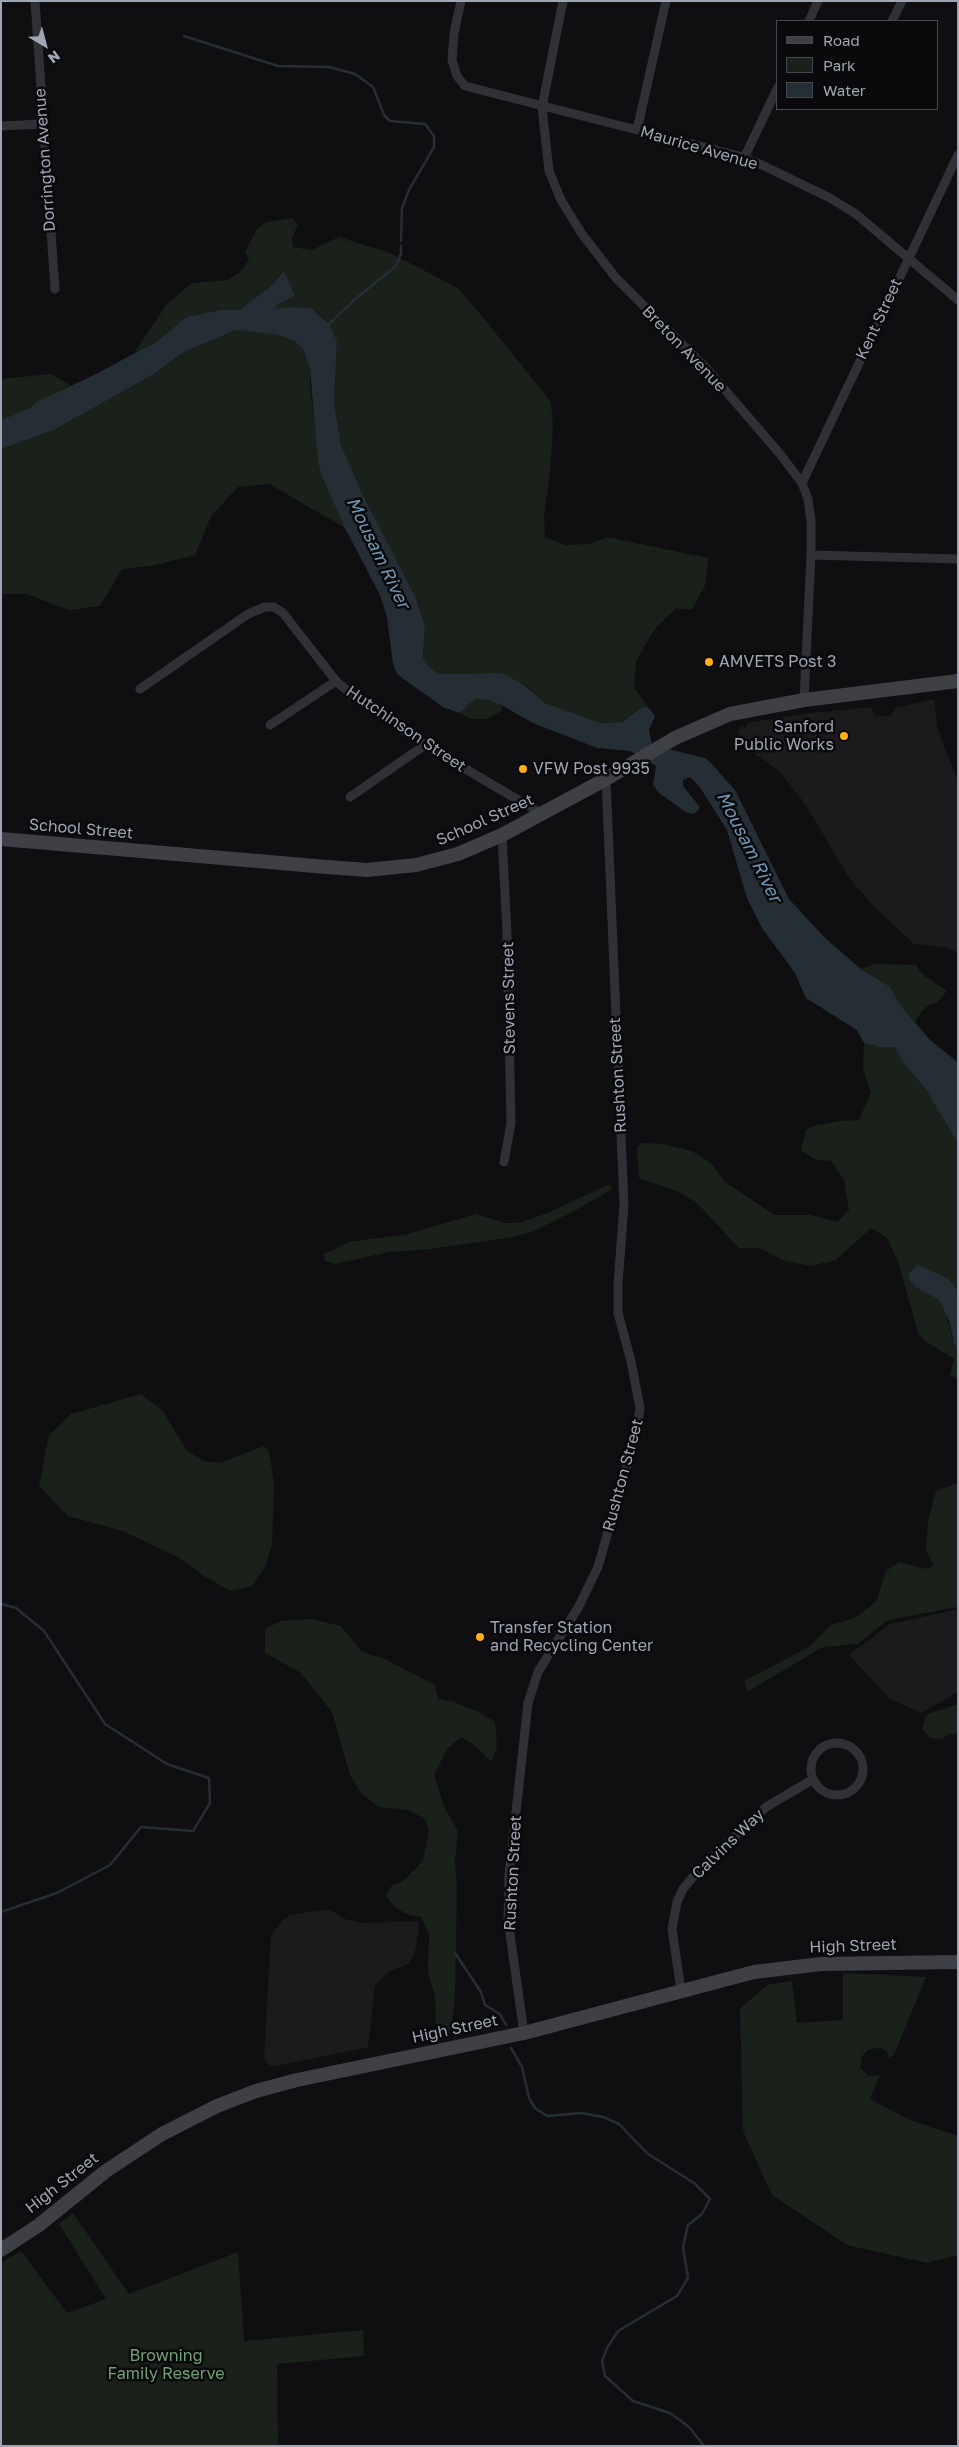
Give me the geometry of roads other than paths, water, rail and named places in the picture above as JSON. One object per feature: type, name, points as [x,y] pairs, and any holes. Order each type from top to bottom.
[{"type":"street","name":"Dorrington Avenue","points":[[35,1],[42,124],[55,289]]},
{"type":"street","name":"Maurice Avenue","points":[[461,1],[454,33],[452,60],[457,76],[462,84],[483,92],[744,158],[830,198],[859,216],[958,300]]},
{"type":"street","name":"Breton Avenue","points":[[563,1],[542,107],[549,171],[561,200],[582,234],[616,278],[707,369],[779,452],[802,483],[808,499],[811,521],[811,555],[804,700]]},
{"type":"street","points":[[637,130],[666,1]]},
{"type":"street","points":[[809,20],[818,1]]},
{"type":"street","points":[[892,20],[902,1]]},
{"type":"street","points":[[744,158],[776,91]]},
{"type":"street","points":[[1,126],[42,124]]},
{"type":"street","name":"Kent Street","points":[[802,483],[958,155]]},
{"type":"street","points":[[811,555],[958,559]]},
{"type":"street","name":"Hutchinson Street","points":[[140,689],[248,614],[269,606],[283,613],[336,681],[378,714],[425,745],[542,814]]},
{"type":"street","points":[[270,725],[336,681]]},
{"type":"street","name":"School Street","points":[[1,839],[367,870],[404,867],[437,861],[502,835],[606,779],[661,746],[700,726],[730,714],[804,700],[958,681]]},
{"type":"street","points":[[350,797],[425,745]]},
{"type":"street","name":"Rushton Street","points":[[524,2033],[512,1961],[508,1913],[509,1875],[528,1703],[538,1672],[578,1608],[598,1567],[636,1433],[640,1408],[631,1361],[618,1313],[618,1284],[624,1205],[606,779]]},
{"type":"street","name":"Stevens Street","points":[[502,835],[507,934],[511,1114],[504,1162]]},
{"type":"street","points":[[829,1744],[846,1744],[855,1750],[861,1759],[863,1770],[861,1780],[849,1792],[839,1796],[828,1794],[812,1780],[810,1772],[814,1756],[829,1744]]},
{"type":"street","name":"Calvins Way","points":[[681,1990],[672,1928],[677,1902],[683,1889],[698,1871],[766,1807],[778,1798],[812,1780]]},
{"type":"street","name":"High Street","points":[[1,2250],[39,2225],[106,2170],[162,2134],[217,2106],[256,2091],[297,2080],[524,2033],[742,1974],[787,1966],[856,1962],[958,1962]]},
{"type":"water","name":"Mousam River","points":[[284,271],[295,296],[278,304],[275,309],[291,307],[311,308],[330,325],[337,341],[334,403],[341,445],[363,495],[415,596],[425,626],[423,658],[427,665],[439,674],[501,673],[523,684],[545,703],[601,723],[622,722],[640,708],[648,707],[655,716],[649,730],[652,745],[705,758],[710,762],[735,790],[789,899],[826,939],[861,969],[889,986],[901,1006],[930,1040],[956,1061],[958,1066],[958,1143],[927,1091],[906,1066],[894,1047],[880,1047],[864,1043],[857,1030],[806,998],[795,973],[762,928],[747,898],[727,830],[699,786],[690,777],[683,780],[683,786],[699,806],[699,809],[694,814],[686,812],[659,793],[653,785],[656,766],[630,751],[597,748],[533,723],[488,700],[475,699],[459,713],[443,707],[398,675],[393,664],[387,617],[380,595],[345,528],[322,477],[318,461],[310,369],[303,349],[294,341],[278,335],[236,330],[184,352],[154,374],[54,430],[1,449],[1,420],[30,408],[38,401],[92,376],[156,342],[186,317],[220,310],[239,310],[270,287]]},
{"type":"water","points":[[918,1265],[949,1279],[958,1290],[958,1347],[954,1344],[949,1320],[939,1300],[915,1287],[910,1280],[908,1274]]},
{"type":"waterway","points":[[184,36],[278,66],[329,67],[355,74],[373,87],[384,115],[390,121],[425,124],[434,136],[434,147],[409,190],[402,208],[401,241]]},
{"type":"waterway","points":[[327,326],[354,300],[396,266],[401,254],[401,246]]},
{"type":"waterway","points":[[1,1604],[16,1608],[44,1631],[105,1724],[167,1764],[209,1778],[210,1803],[193,1831],[141,1827],[110,1865],[57,1893],[1,1912]]},
{"type":"waterway","points":[[455,1953],[481,1992],[485,2005],[500,2014],[506,2025]]},
{"type":"waterway","points":[[511,2048],[522,2067],[529,2098],[535,2108],[547,2116],[582,2113],[603,2117],[619,2124],[648,2154],[694,2183],[710,2199],[702,2214],[688,2225],[683,2247],[688,2278],[677,2296],[618,2331],[607,2348],[602,2361],[605,2376],[633,2401],[670,2413],[689,2427],[704,2446]]},
{"type":"place","name":"AMVETS Post 3","points":[[709,662]]},
{"type":"place","name":"Sanford Public Works","points":[[844,736]]},
{"type":"place","name":"VFW Post 9935","points":[[523,769]]},
{"type":"place","name":"Transfer Station and Recycling Center","points":[[480,1637]]},
{"type":"park label","name":"Browning Family Reserve","points":[[166,2365]]}]
